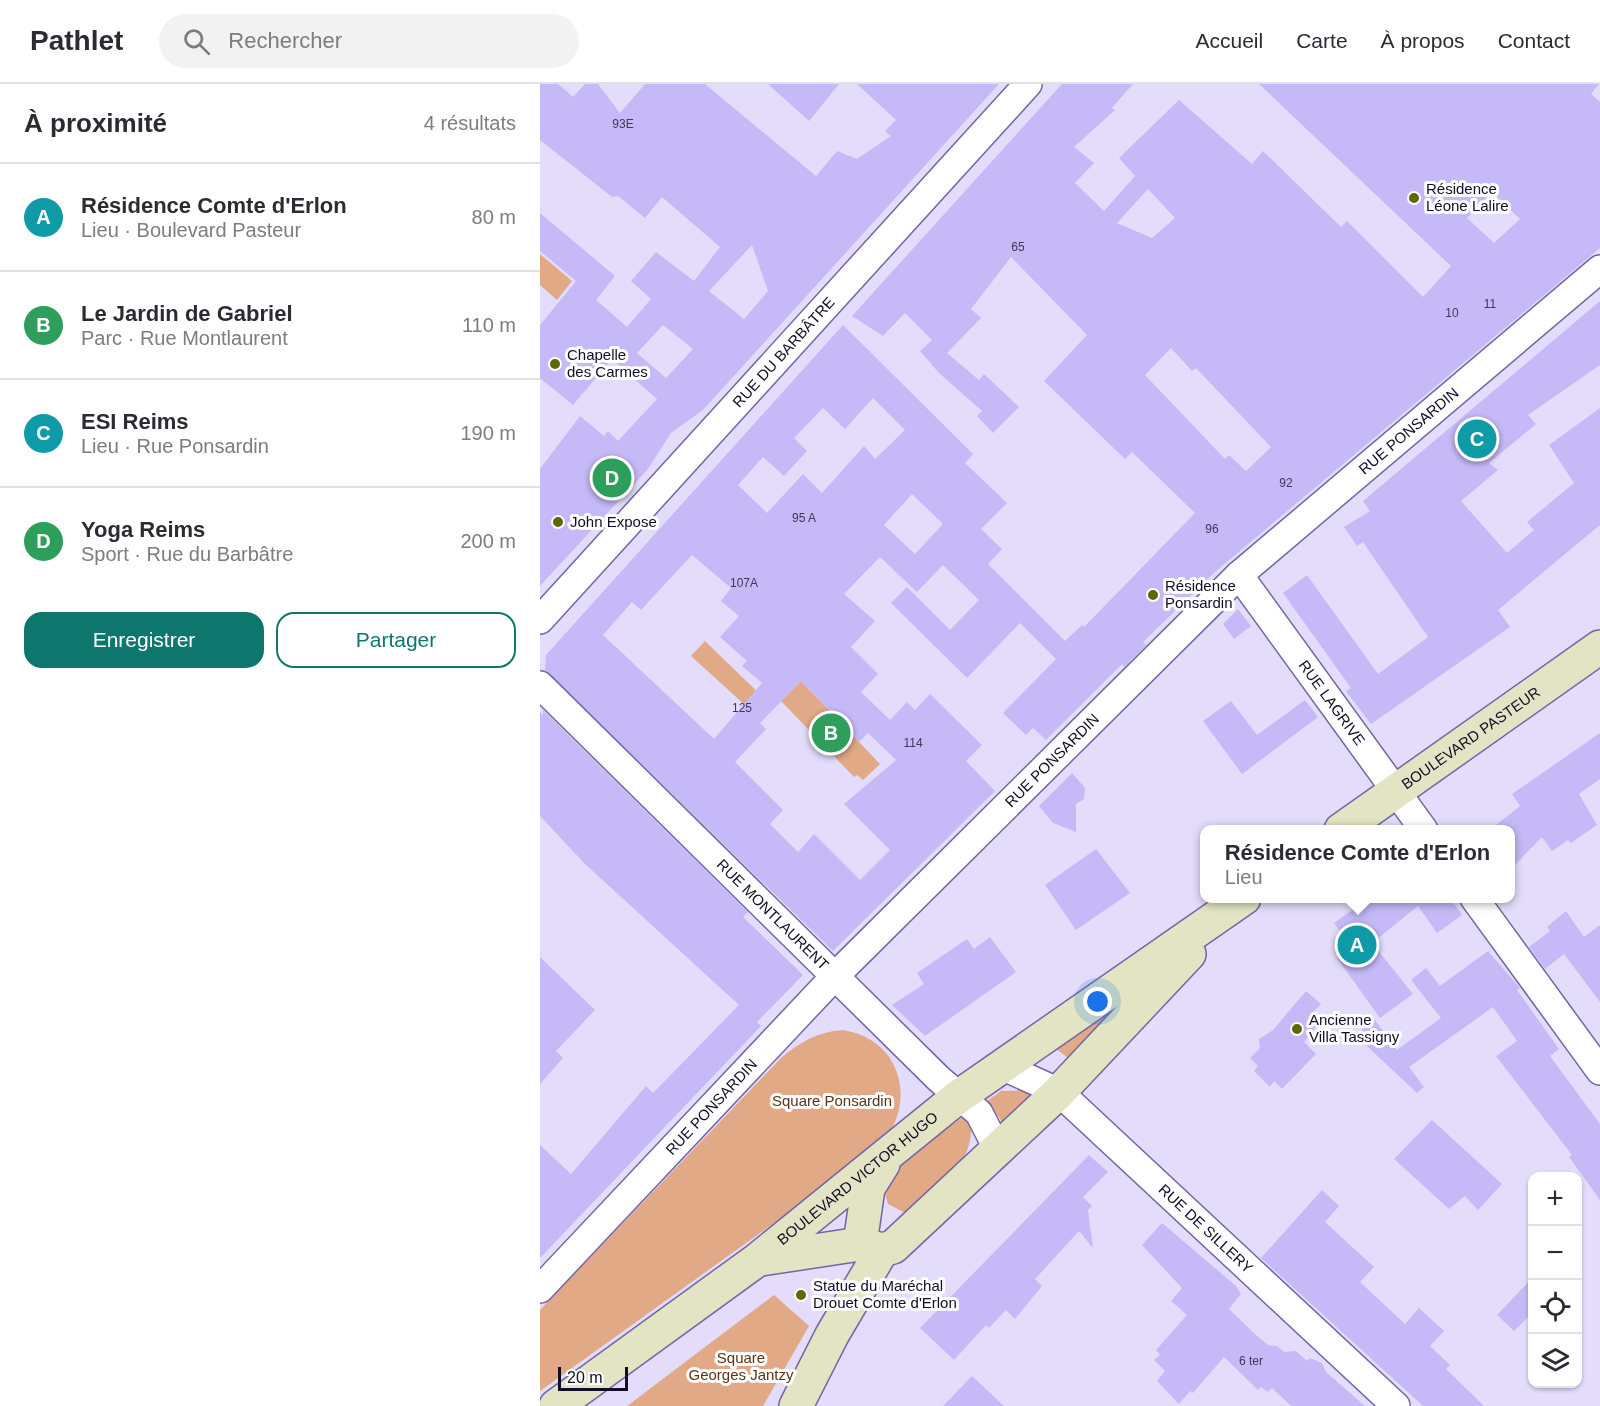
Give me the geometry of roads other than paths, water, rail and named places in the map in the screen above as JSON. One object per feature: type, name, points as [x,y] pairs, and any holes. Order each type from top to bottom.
[{"type":"main road","name":"BOULEVARD PASTEUR","points":[[1348,825],[1600,647]]},
{"type":"main road","points":[[958,1097],[1238,903]]},
{"type":"main road","points":[[871,1247],[893,1247],[920,1224],[1059,1092],[1239,903]]},
{"type":"main road","name":"BOULEVARD VICTOR HUGO","points":[[556,1406],[757,1260],[889,1156],[958,1097]]},
{"type":"main road","points":[[796,1406],[832,1335],[871,1247],[868,1188],[889,1156]]},
{"type":"main road","name":"BOULEVARD VICTOR HUGO","points":[[757,1260],[871,1247]]},
{"type":"street","name":"RUE DU BARBÂTRE","points":[[540,621],[1028,84]]},
{"type":"street","name":"RUE PONSARDIN","points":[[540,1289],[835,976],[1239,575],[1600,269]]},
{"type":"street","name":"RUE LAGRIVE","points":[[1239,575],[1420,825]]},
{"type":"street","name":"RUE MONTLAURENT","points":[[540,685],[958,1097],[979,1113],[998,1150]]},
{"type":"street","points":[[1478,903],[1600,1071]]},
{"type":"street","name":"RUE DE SILLERY","points":[[1004,1067],[1059,1092],[1396,1406]]},
{"type":"place","name":"Résidence Léone Lalire","points":[[1414,198]]},
{"type":"place","name":"Chapelle des Carmes","points":[[555,364]]},
{"type":"place","name":"ESI Reims","points":[[1477,439]]},
{"type":"place","name":"Yoga Reims","points":[[612,478]]},
{"type":"place","name":"John Expose","points":[[558,522]]},
{"type":"place","name":"Résidence Ponsardin","points":[[1153,595]]},
{"type":"place","name":"Le Jardin de Gabriel","points":[[831,733]]},
{"type":"place","name":"Résidence Comte d'Erlon","points":[[1357,945]]},
{"type":"place","name":"Ancienne Villa Tassigny","points":[[1297,1029]]},
{"type":"place","name":"Statue du Maréchal Drouet Comte d'Erlon","points":[[801,1295]]},
{"type":"park label","name":"Square Ponsardin","points":[[832,1101]]},
{"type":"park label","name":"Square Georges Jantzy","points":[[741,1366]]}]
